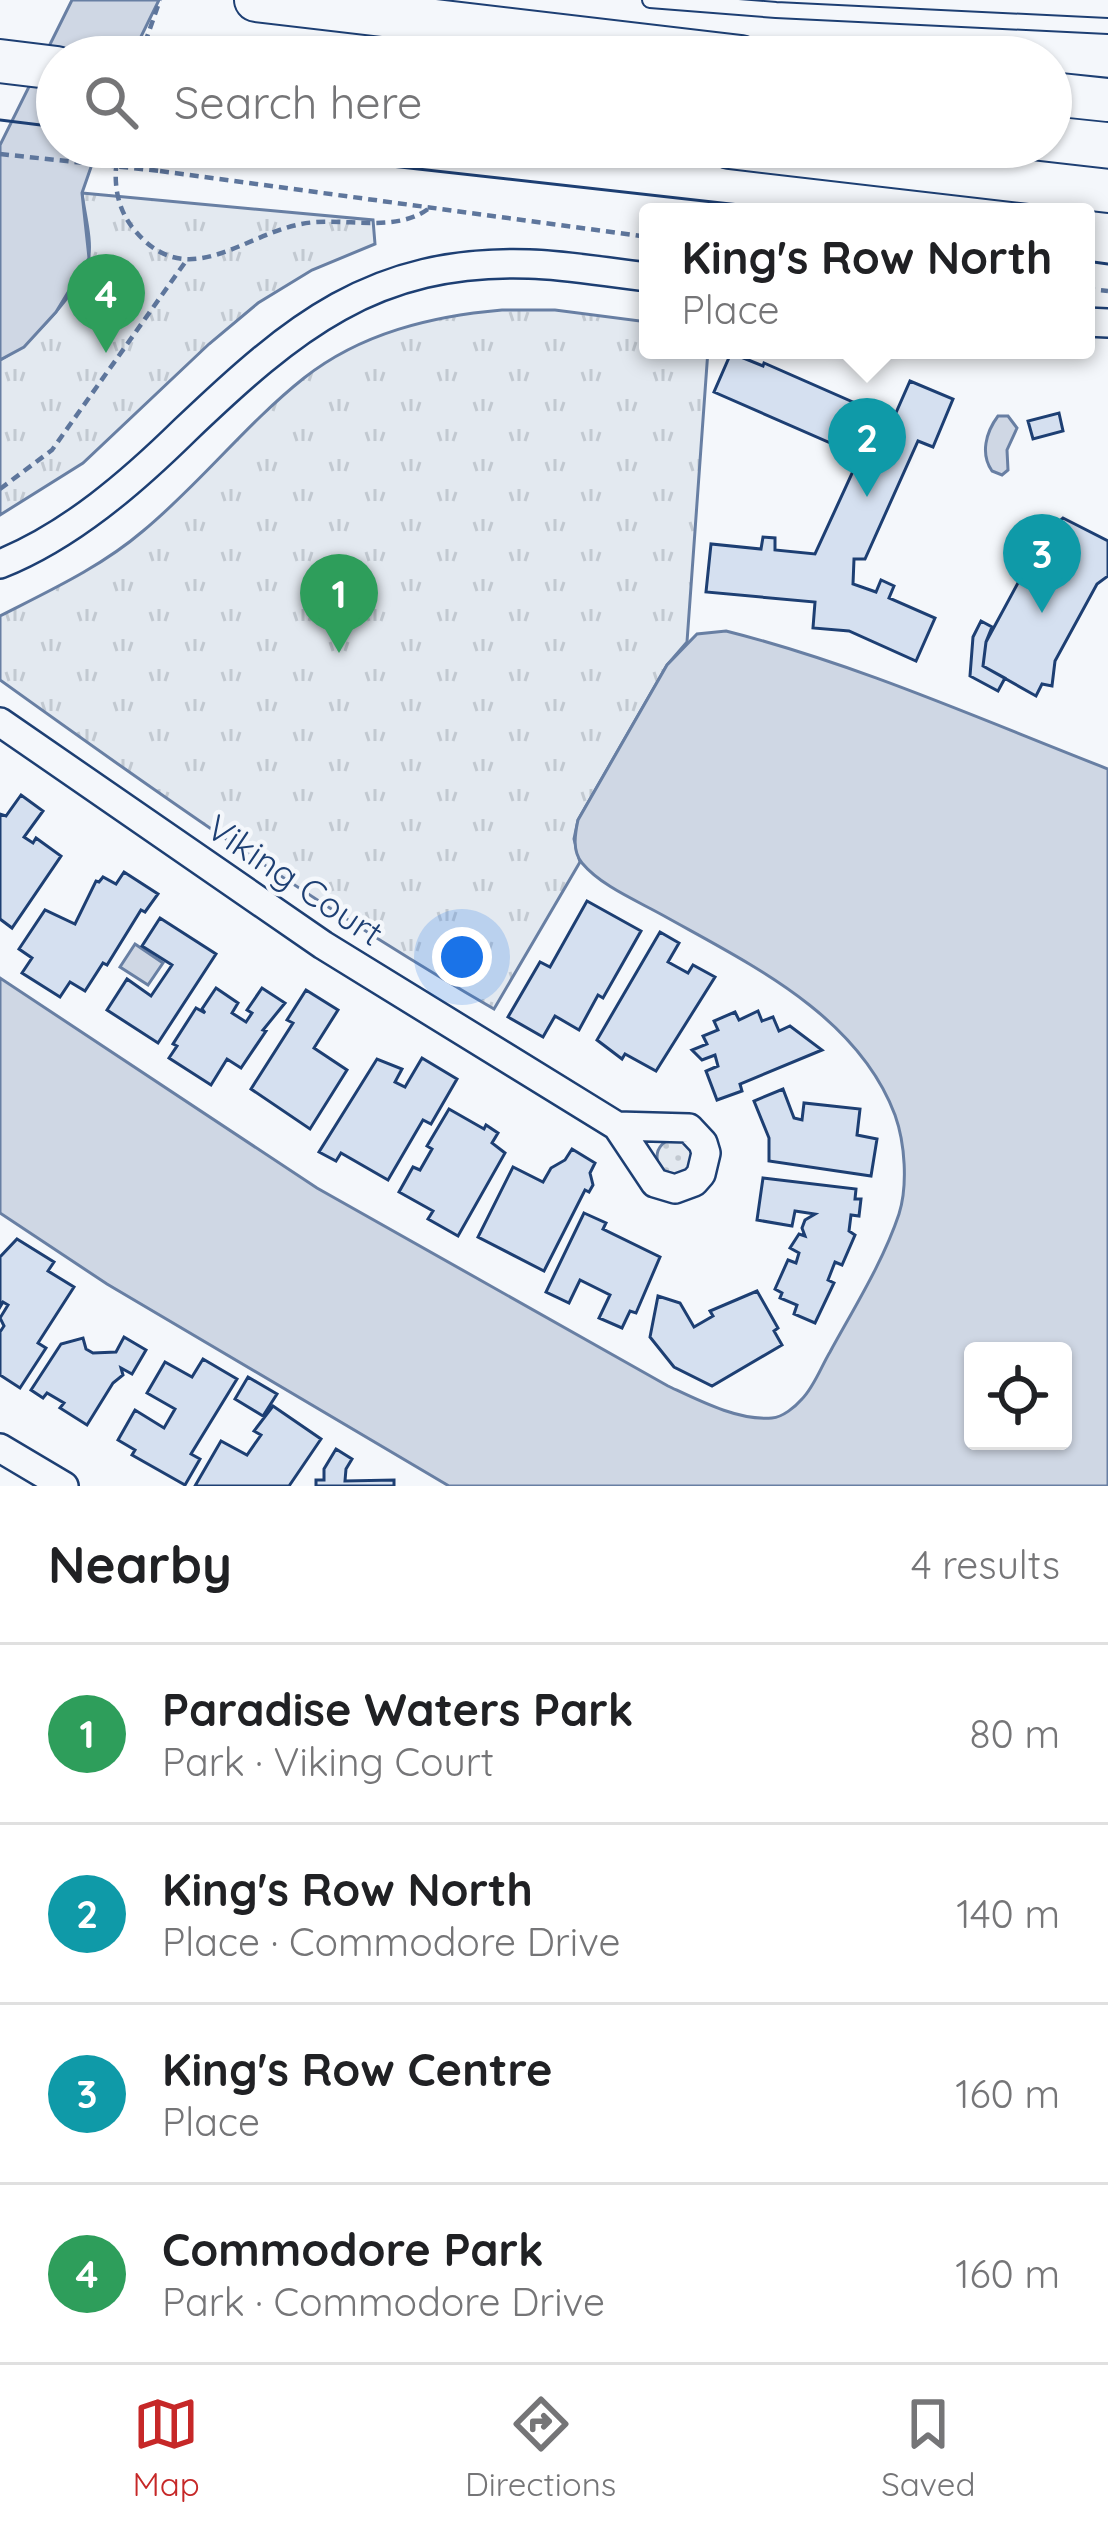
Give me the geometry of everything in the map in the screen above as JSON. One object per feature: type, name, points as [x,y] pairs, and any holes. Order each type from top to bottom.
[{"type":"highway","points":[[272,1],[564,36]]},
{"type":"highway","points":[[0,61],[36,65]]},
{"type":"highway","points":[[1072,96],[1108,100]]},
{"type":"highway","points":[[910,168],[1108,191]]},
{"type":"street","points":[[0,564],[41,543],[141,473],[251,367],[338,304],[389,283],[482,266],[530,264],[639,276]]},
{"type":"street","name":"Viking Court","points":[[0,722],[323,945],[617,1126]]},
{"type":"street","points":[[0,1448],[64,1486]]},
{"type":"lane","points":[[650,0],[1108,26]]},
{"type":"path","points":[[147,36],[160,0]]},
{"type":"path","points":[[0,154],[36,158]]},
{"type":"path","points":[[117,168],[115,185],[124,216],[143,240],[186,261],[215,257],[300,224],[411,221],[429,209]]},
{"type":"path","points":[[132,168],[639,236]]},
{"type":"path","points":[[0,489],[52,450],[186,261]]},
{"type":"green space","points":[[82,193],[373,220],[375,244],[312,270],[258,303],[83,463],[0,515],[0,360],[52,317],[82,274],[89,245]]},
{"type":"green space","points":[[555,310],[639,321],[639,359],[707,359],[687,642],[667,665],[578,820],[574,839],[580,862],[494,1009],[305,892],[0,680],[0,616],[127,544],[283,396],[326,362],[373,338],[450,317]]},
{"type":"green space","points":[[675,1139],[688,1144],[693,1157],[688,1170],[675,1175],[662,1170],[657,1157],[662,1144]]},
{"type":"shaded area","points":[[72,0],[159,0],[141,36],[54,36]]},
{"type":"shaded area","points":[[36,72],[36,168],[91,168],[82,193],[89,258],[56,312],[24,347],[0,360],[0,145]]},
{"type":"shaded area","points":[[998,416],[1008,416],[1017,428],[1007,450],[1008,470],[1002,475],[992,471],[985,450]]},
{"type":"shaded area","points":[[726,631],[919,694],[1108,769],[1108,1486],[449,1486],[107,1284],[0,1213],[0,978],[317,1188],[668,1386],[746,1416],[772,1418],[792,1408],[814,1383],[892,1232],[904,1190],[901,1138],[878,1080],[829,1022],[766,975],[600,879],[579,858],[578,820],[667,665],[697,634]]},
{"type":"shaded area","points":[[135,944],[163,963],[148,985],[120,967]]},
{"type":"building","points":[[728,359],[746,359],[880,414],[878,418],[891,424],[910,381],[953,399],[933,447],[918,441],[865,559],[854,559],[853,584],[876,592],[881,580],[894,586],[889,598],[935,618],[916,661],[849,631],[813,628],[815,602],[706,592],[711,544],[761,549],[763,537],[775,538],[775,550],[815,554],[860,456],[714,392]]},
{"type":"building","points":[[1059,413],[1063,431],[1033,439],[1028,421]]},
{"type":"building","points":[[1063,518],[1108,541],[1108,576],[1097,584],[1055,661],[1052,686],[1042,684],[1036,696],[983,666],[986,642],[1044,535]]},
{"type":"building","points":[[1025,545],[1037,551],[1021,575],[1011,570]]},
{"type":"building","points":[[981,621],[992,627],[983,666],[1005,678],[998,691],[970,676],[973,637]]},
{"type":"building","points":[[21,795],[43,811],[24,837],[33,843],[36,838],[61,856],[12,928],[0,919],[0,814],[6,816]]},
{"type":"building","points":[[124,872],[158,894],[145,912],[141,910],[85,991],[70,982],[60,997],[22,973],[32,958],[19,949],[45,910],[75,924],[96,881],[103,877],[116,884]]},
{"type":"building","points":[[587,901],[641,931],[579,1030],[555,1016],[543,1037],[508,1017],[540,962],[550,967]]},
{"type":"building","points":[[160,918],[216,954],[158,1043],[107,1010],[127,979],[151,996],[172,965],[142,946]]},
{"type":"building","points":[[660,932],[679,943],[668,962],[688,973],[693,965],[715,977],[656,1071],[625,1054],[622,1059],[597,1040]]},
{"type":"building","points":[[216,988],[238,1003],[232,1013],[246,1022],[252,1013],[247,1010],[262,988],[285,1003],[241,1068],[227,1059],[211,1085],[169,1058],[196,1008],[205,1013],[202,1009]]},
{"type":"building","points":[[306,990],[338,1010],[314,1048],[347,1070],[310,1129],[251,1089],[293,1023],[287,1020]]},
{"type":"building","points":[[758,1011],[762,1021],[773,1017],[779,1031],[790,1026],[822,1050],[740,1084],[742,1091],[717,1100],[706,1071],[718,1066],[715,1055],[702,1060],[692,1050],[707,1044],[703,1036],[718,1030],[714,1021],[735,1012],[739,1020]]},
{"type":"building","points":[[422,1058],[457,1079],[431,1124],[423,1120],[388,1180],[341,1153],[336,1161],[319,1152],[377,1059],[402,1069],[395,1082],[405,1087]]},
{"type":"building","points":[[783,1089],[794,1118],[802,1120],[804,1103],[860,1109],[857,1135],[877,1139],[871,1176],[769,1161],[769,1138],[754,1101]]},
{"type":"building","points":[[449,1109],[498,1133],[492,1143],[505,1153],[458,1236],[428,1219],[433,1211],[399,1192],[413,1167],[420,1170],[432,1149],[427,1146]]},
{"type":"building","points":[[572,1149],[595,1163],[590,1173],[593,1185],[589,1192],[585,1190],[544,1271],[478,1237],[513,1167],[543,1182]]},
{"type":"building","points":[[763,1178],[856,1189],[855,1199],[861,1199],[859,1216],[851,1215],[849,1231],[855,1235],[842,1265],[835,1262],[828,1280],[834,1283],[815,1323],[794,1314],[797,1305],[780,1298],[782,1293],[775,1289],[788,1260],[796,1263],[799,1253],[790,1248],[799,1234],[805,1236],[805,1220],[815,1214],[795,1211],[792,1226],[757,1220]]},
{"type":"building","points":[[584,1213],[606,1223],[603,1229],[660,1257],[636,1313],[630,1311],[622,1328],[599,1318],[610,1295],[580,1280],[569,1303],[546,1292]]},
{"type":"building","points":[[17,1239],[54,1262],[48,1271],[74,1287],[38,1343],[46,1348],[20,1388],[0,1375],[4,1326],[0,1318],[8,1305],[3,1302],[0,1307],[0,1257]]},
{"type":"building","points":[[757,1291],[782,1345],[712,1386],[674,1367],[650,1337],[658,1296],[680,1303],[694,1327],[713,1316],[710,1311]]},
{"type":"building","points":[[124,1337],[146,1350],[132,1374],[121,1368],[123,1375],[87,1425],[60,1408],[64,1403],[31,1390],[61,1344],[83,1338],[86,1349],[93,1353],[116,1352]]},
{"type":"building","points":[[203,1359],[237,1379],[191,1454],[200,1459],[185,1485],[132,1455],[135,1450],[118,1440],[135,1410],[164,1428],[175,1409],[147,1393],[165,1362],[192,1377]]},
{"type":"building","points":[[248,1377],[277,1394],[263,1416],[235,1399]]},
{"type":"building","points":[[273,1406],[321,1439],[289,1486],[195,1486],[221,1441],[247,1455],[261,1435],[254,1431]]},
{"type":"building","points":[[336,1449],[352,1459],[345,1481],[394,1480],[394,1486],[316,1486],[316,1480],[324,1480],[324,1469]]},
{"type":"tram line","points":[[0,120],[36,124]]},
{"type":"tram line","points":[[409,168],[722,203]]},
{"type":"tram line","points":[[1095,262],[1108,264]]},
{"type":"place","name":"Commodore Park","points":[[106,353]]},
{"type":"place","name":"King's Row North","points":[[867,497]]},
{"type":"place","name":"King's Row Centre","points":[[1042,613]]},
{"type":"place","name":"Paradise Waters Park","points":[[339,653]]}]
